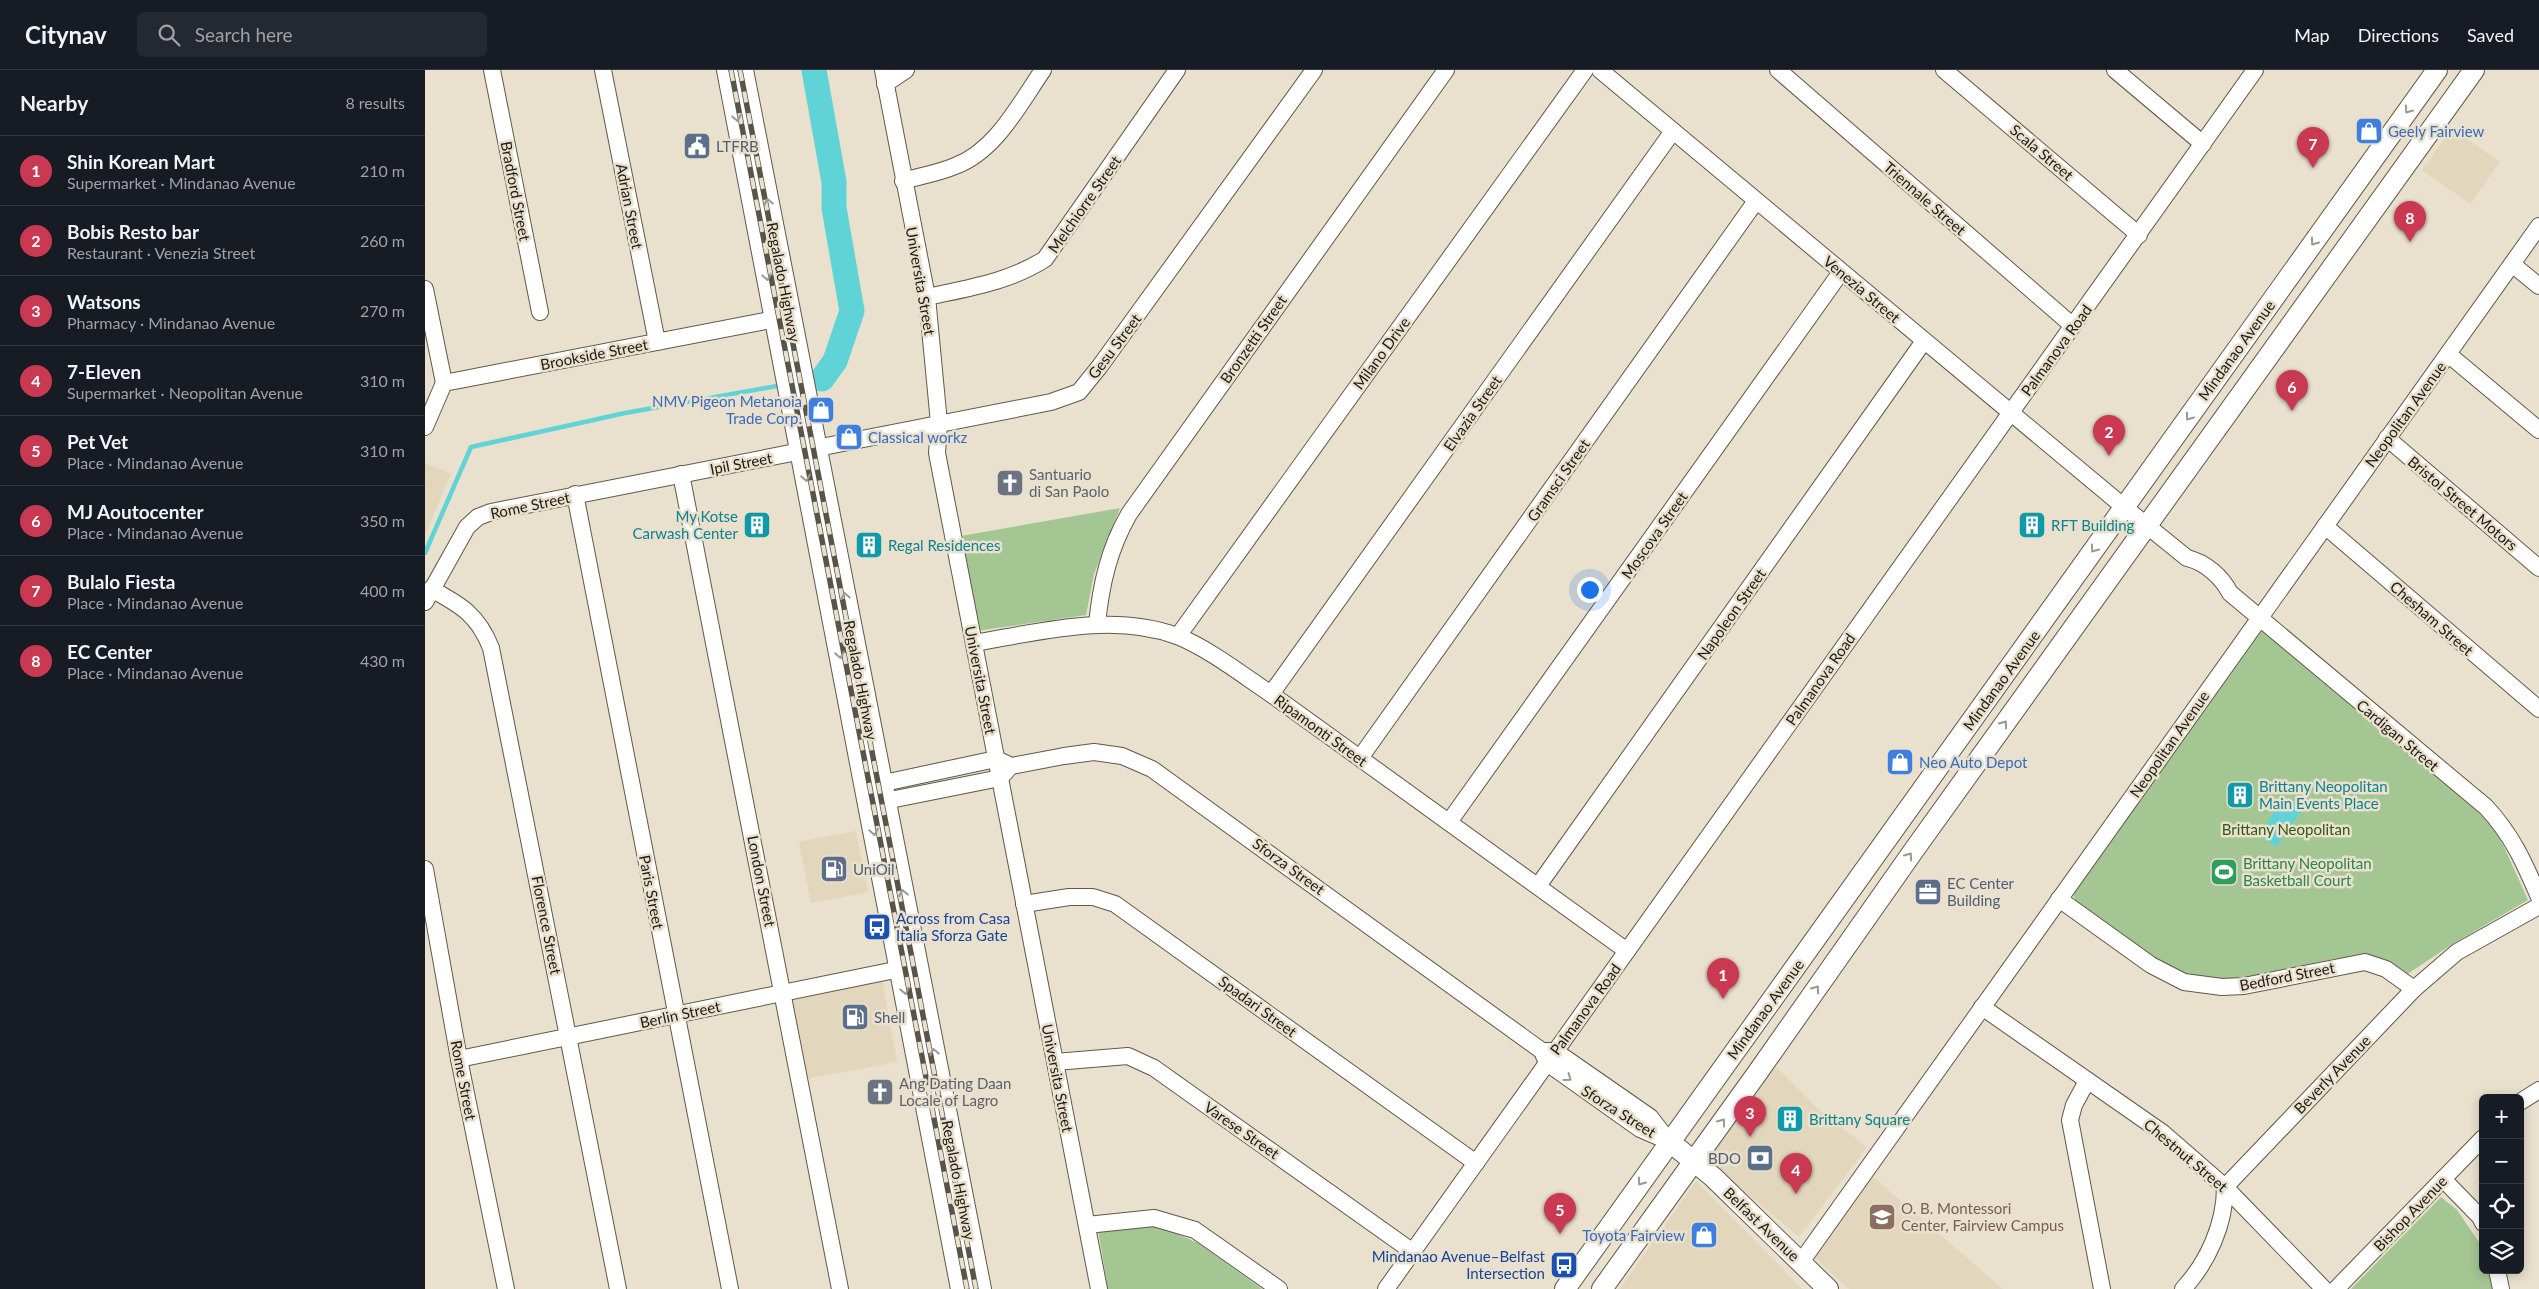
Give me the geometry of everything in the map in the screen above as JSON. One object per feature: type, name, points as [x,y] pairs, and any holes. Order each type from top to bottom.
[{"type":"main road","name":"Regalado Highway","points":[[727,70],[783,317]]},
{"type":"main road","name":"Regalado Highway","points":[[743,70],[793,371],[876,794],[981,1289]]},
{"type":"main road","name":"Mindanao Avenue","points":[[1565,1289],[2437,70]]},
{"type":"main road","name":"Mindanao Avenue","points":[[1602,1289],[1914,850],[2474,70]]},
{"type":"main road","name":"Regalado Highway","points":[[876,794],[901,969],[961,1289]]},
{"type":"main road","name":"Belfast Avenue","points":[[1670,1142],[1713,1177],[1828,1289]]},
{"type":"street","name":"Bradford Street","points":[[492,70],[540,312]]},
{"type":"street","name":"Adrian Street","points":[[603,70],[657,342]]},
{"type":"street","points":[[884,77],[906,70]]},
{"type":"street","points":[[903,180],[957,166],[983,150],[1005,125],[1043,70]]},
{"type":"street","name":"Melchiorre Street","points":[[927,297],[1000,281],[1024,272],[1045,259],[1177,70]]},
{"type":"street","name":"Gesu Street","points":[[809,450],[1051,402],[1079,392],[1100,366],[1315,70]]},
{"type":"street","name":"Bronzetti Street","points":[[1097,624],[1106,568],[1115,539],[1129,514],[1445,70]]},
{"type":"street","name":"Milano Drive","points":[[1177,636],[1585,70]]},
{"type":"street","name":"Venezia Street","points":[[1601,70],[2009,413],[2124,507]]},
{"type":"street","name":"Triennale Street","points":[[1778,70],[2073,326]]},
{"type":"street","name":"Scala Street","points":[[1944,70],[2139,235]]},
{"type":"street","points":[[2115,70],[2203,144]]},
{"type":"street","name":"Palmanova Road","points":[[1386,1289],[1476,1163],[1548,1055],[1627,951],[2255,70]]},
{"type":"street","name":"Universita Street","points":[[884,77],[927,297],[939,424],[937,453],[974,643],[1002,768],[1024,904],[1099,1289]]},
{"type":"street","name":"Elvazia Street","points":[[1271,694],[1673,131]]},
{"type":"street","name":"Gramsci Street","points":[[1360,758],[1756,201]]},
{"type":"street","name":"Neopolitan Avenue","points":[[1801,1262],[2539,226]]},
{"type":"street","points":[[2512,264],[2539,286]]},
{"type":"street","name":"Moscova Street","points":[[1449,822],[1841,272]]},
{"type":"street","points":[[425,289],[429,330],[444,383],[425,427]]},
{"type":"street","name":"Brookside Street","points":[[444,383],[783,317]]},
{"type":"street","name":"Napoleon Street","points":[[1538,886],[1923,341]]},
{"type":"street","points":[[2448,354],[2539,430]]},
{"type":"street","name":"Bristol Street Motors","points":[[2387,438],[2539,568]]},
{"type":"street","name":"Ipil Street","points":[[681,474],[809,450]]},
{"type":"street","name":"Rome Street","points":[[428,595],[461,536],[478,517],[502,508],[681,474]]},
{"type":"street","name":"London Street","points":[[681,474],[784,992],[840,1289]]},
{"type":"street","name":"Paris Street","points":[[575,494],[730,1289]]},
{"type":"street","name":"Cardigan Street","points":[[2124,507],[2187,558],[2198,560],[2225,582],[2230,593],[2486,807],[2503,825],[2516,846],[2539,897]]},
{"type":"street","name":"Chesham Street","points":[[2325,526],[2539,709]]},
{"type":"street","name":"Florence Street","points":[[428,595],[458,604],[473,616],[483,629],[491,648],[618,1289]]},
{"type":"street","name":"Ripamonti Street","points":[[974,643],[1097,624],[1138,628],[1177,636],[1222,662],[1271,694],[1627,951]]},
{"type":"street","name":"Sforza Street","points":[[876,794],[915,776],[1002,768],[1094,752],[1123,756],[1152,769],[1548,1055],[1650,1117],[1670,1142]]},
{"type":"street","name":"Sforza Street","points":[[876,794],[919,795],[1002,768]]},
{"type":"street","points":[[915,776],[919,795]]},
{"type":"street","name":"Rome Street","points":[[425,869],[459,1059],[507,1289]]},
{"type":"street","name":"Spadari Street","points":[[1024,904],[1069,897],[1093,896],[1115,904],[1476,1163]]},
{"type":"street","name":"Bedford Street","points":[[2059,898],[2151,964],[2184,982],[2214,986],[2244,986],[2365,962],[2386,969],[2414,989]]},
{"type":"street","name":"Beverly Avenue","points":[[2225,1187],[2414,989],[2457,952],[2539,906]]},
{"type":"street","name":"Berlin Street","points":[[459,1059],[901,969]]},
{"type":"street","name":"Chestnut Street","points":[[1982,1007],[2163,1132],[2225,1187],[2325,1289]]},
{"type":"street","name":"Varese Street","points":[[1055,1062],[1128,1056],[1154,1068],[1413,1252]]},
{"type":"street","points":[[2087,1080],[2074,1105],[2070,1120],[2102,1289]]},
{"type":"street","points":[[2524,1099],[2539,1090]]},
{"type":"street","name":"Bishop Avenue","points":[[2336,1289],[2482,1139]]},
{"type":"street","points":[[2443,1179],[2479,1217]]},
{"type":"street","points":[[2183,1289],[2209,1251],[2225,1203],[2225,1187]]},
{"type":"street","points":[[1087,1225],[1154,1218],[1195,1230],[1279,1289]]},
{"type":"street","points":[[2498,1274],[2501,1289]]},
{"type":"shaded area","points":[[2452,128],[2500,162],[2470,204],[2422,170]]},
{"type":"shaded area","points":[[425,463],[451,474],[425,535]]},
{"type":"shaded area","points":[[856,831],[868,892],[811,903],[799,842]]},
{"type":"shaded area","points":[[882,979],[897,1062],[806,1079],[790,996]]},
{"type":"shaded area","points":[[1776,1067],[1818,1109],[1867,1147],[1799,1237],[1707,1160]]},
{"type":"shaded area","name":"O. B. Montessori Center, Fairview Campus","points":[[1872,1176],[2003,1289],[1849,1289],[1815,1258]]},
{"type":"shaded area","name":"Toyota Fairview","points":[[1696,1181],[1802,1289],[1620,1289]]},
{"type":"green space","points":[[1120,508],[1094,574],[1086,615],[976,631],[961,536]]},
{"type":"green space","name":"Brittany Neopolitan","points":[[2261,629],[2483,816],[2500,838],[2528,900],[2451,945],[2406,975],[2372,956],[2338,958],[2242,979],[2221,980],[2187,975],[2152,957],[2075,902],[2073,890]]},
{"type":"green space","points":[[2441,1197],[2457,1210],[2479,1242],[2479,1274],[2489,1274],[2492,1289],[2351,1289]]},
{"type":"green space","points":[[1156,1225],[1198,1243],[1262,1289],[1108,1289],[1098,1230]]},
{"type":"water","points":[[2285,797],[2303,809],[2276,847],[2258,835]]},
{"type":"waterway","points":[[814,70],[834,182],[834,208],[852,311],[835,361],[822,379]]},
{"type":"waterway","points":[[425,553],[471,447],[625,413],[777,386]]},
{"type":"railway","points":[[731,70],[967,1289]]},
{"type":"railway","points":[[740,70],[976,1289]]},
{"type":"place","name":"Geely Fairview","points":[[2369,131]]},
{"type":"place","name":"LTFRB","points":[[697,146]]},
{"type":"place","name":"Bulalo Fiesta","points":[[2313,168]]},
{"type":"place","name":"EC Center","points":[[2410,242]]},
{"type":"place","name":"NMV Pigeon Metanoia Trade Corp.","points":[[821,410]]},
{"type":"place","name":"MJ Aoutocenter","points":[[2292,411]]},
{"type":"place","name":"Classical workz","points":[[849,437]]},
{"type":"place","name":"Bobis Resto bar","points":[[2109,456]]},
{"type":"place","name":"Santuario di San Paolo","points":[[1010,483]]},
{"type":"place","name":"My Kotse Carwash Center","points":[[757,525]]},
{"type":"place","name":"RFT Building","points":[[2032,525]]},
{"type":"place","name":"Regal Residences","points":[[869,545]]},
{"type":"place","name":"Neo Auto Depot","points":[[1900,762]]},
{"type":"place","name":"Brittany Neopolitan Main Events Place","points":[[2240,795]]},
{"type":"place","name":"UniOil","points":[[834,869]]},
{"type":"place","name":"Brittany Neopolitan Basketball Court","points":[[2224,872]]},
{"type":"place","name":"EC Center Building","points":[[1928,892]]},
{"type":"place","name":"Across from Casa Italia Sforza Gate","points":[[877,927]]},
{"type":"place","name":"Shin Korean Mart","points":[[1723,999]]},
{"type":"place","name":"Shell","points":[[855,1017]]},
{"type":"place","name":"Ang Dating Daan Locale of Lagro","points":[[880,1092]]},
{"type":"place","name":"Brittany Square","points":[[1790,1119]]},
{"type":"place","name":"Watsons","points":[[1750,1137]]},
{"type":"place","name":"BDO","points":[[1760,1158]]},
{"type":"place","name":"7-Eleven","points":[[1796,1194]]},
{"type":"place","name":"O. B. Montessori Center, Fairview Campus","points":[[1882,1217]]},
{"type":"place","name":"Pet Vet","points":[[1560,1234]]},
{"type":"place","name":"Toyota Fairview","points":[[1704,1235]]},
{"type":"place","name":"Mindanao Avenue–Belfast Intersection","points":[[1564,1265]]}]
